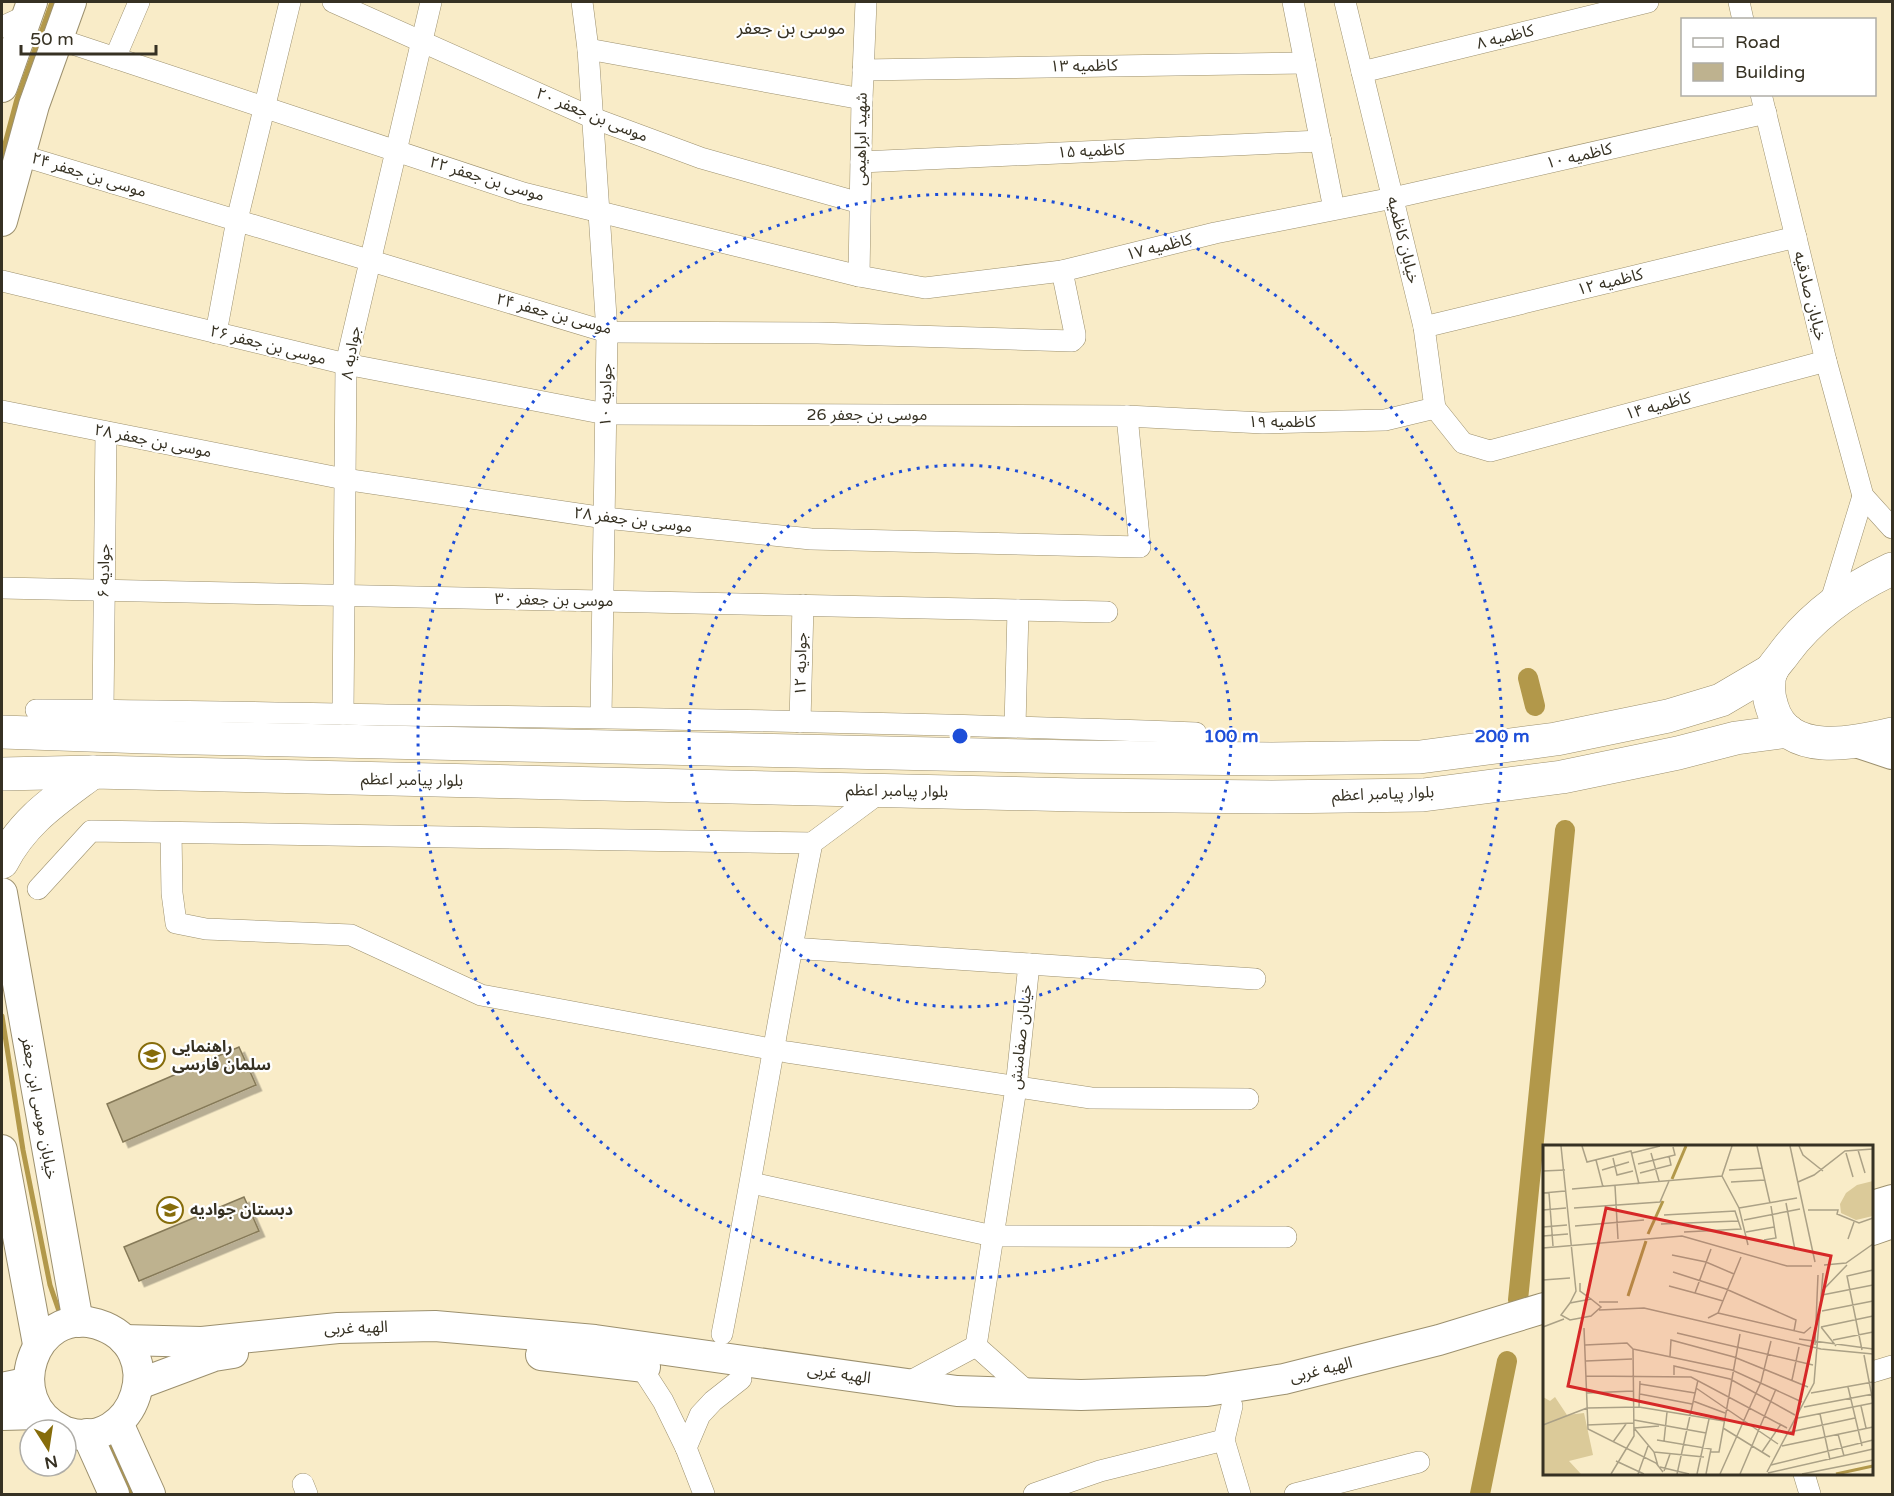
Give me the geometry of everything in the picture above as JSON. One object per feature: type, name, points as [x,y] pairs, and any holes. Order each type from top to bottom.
[{"type":"main road","points":[[2,732],[1194,758],[1420,757],[1556,739],[1668,716],[1721,700],[1772,670],[1800,632],[1828,608],[1851,591],[1893,569]]},
{"type":"main road","points":[[1772,670],[1768,693],[1774,714],[1788,731],[1808,742],[1856,742],[1893,734]]},
{"type":"main road","points":[[1721,700],[1730,707],[1735,716],[1736,738]]},
{"type":"main road","name":"بلوار پیامبر اعظم","points":[[2,774],[93,772],[1272,797],[1423,795],[1562,777],[1678,753],[1736,738],[1788,731]]},
{"type":"main road","points":[[2,862],[10,847],[34,818],[93,772]]},
{"type":"street","points":[[2,221],[34,105],[71,2]]},
{"type":"street","points":[[115,58],[139,2]]},
{"type":"street","points":[[216,333],[237,220],[290,2]]},
{"type":"street","name":"موسی بن جعفر ۲۰","points":[[333,2],[593,118],[701,158],[860,203]]},
{"type":"street","name":"جوادیه ۸","points":[[343,714],[346,364],[431,2]]},
{"type":"street","name":"جوادیه ۱۰","points":[[582,2],[588,49],[607,332],[601,717]]},
{"type":"street","name":"شهید ابراهیمی","points":[[859,276],[866,2]]},
{"type":"street","points":[[1293,2],[1334,209]]},
{"type":"street","name":"خیابان کاظمیه","points":[[1345,2],[1424,327],[1435,408],[1462,443],[1490,451]]},
{"type":"street","name":"کاظمیه ۸","points":[[1362,72],[1648,2]]},
{"type":"street","points":[[1739,2],[1743,18]]},
{"type":"street","points":[[2,87],[20,14]]},
{"type":"street","name":"موسی بن جعفر ۲۲","points":[[58,39],[523,193],[859,276],[925,288]]},
{"type":"street","points":[[588,49],[862,99]]},
{"type":"street","name":"کاظمیه ۱۳","points":[[863,70],[1305,63]]},
{"type":"street","name":"کاظمیه ۱۰","points":[[1392,198],[1763,104]]},
{"type":"street","name":"خیابان صادقیه","points":[[1763,104],[1826,361],[1863,496]]},
{"type":"street","name":"کاظمیه ۱۵","points":[[861,162],[1321,141]]},
{"type":"street","name":"موسی بن جعفر ۲۴","points":[[20,154],[607,332],[818,333],[1072,341],[1075,334],[1062,270]]},
{"type":"street","name":"کاظمیه ۱۷","points":[[925,288],[1062,270],[1215,233],[1392,198]]},
{"type":"street","name":"کاظمیه ۱۲","points":[[1424,327],[1796,237]]},
{"type":"street","name":"موسی بن جعفر ۲۶","points":[[2,281],[346,364],[606,414]]},
{"type":"street","name":"کاظمیه ۱۴","points":[[1490,451],[1826,361]]},
{"type":"street","name":"کاظمیه ۱۹","points":[[1127,416],[1285,423],[1385,420],[1435,408]]},
{"type":"street","name":"موسی بن جعفر ۲۸","points":[[2,411],[345,479],[605,518],[811,539],[1140,547],[1127,416]]},
{"type":"street","name":"موسی بن جعفر 26","points":[[606,414],[1127,416]]},
{"type":"street","name":"جوادیه ۶","points":[[103,710],[106,432]]},
{"type":"street","points":[[1863,496],[1887,525],[1893,528]]},
{"type":"street","points":[[1828,608],[1863,496]]},
{"type":"street","name":"موسی بن جعفر ۳۰","points":[[2,588],[1107,612]]},
{"type":"street","name":"جوادیه ۱۲","points":[[800,722],[803,606]]},
{"type":"street","points":[[1015,726],[1018,610]]},
{"type":"street","points":[[36,710],[601,717],[1015,726],[1196,733],[1194,758]]},
{"type":"street","points":[[1856,742],[1893,754]]},
{"type":"street","points":[[38,889],[91,831],[812,843],[883,790]]},
{"type":"street","points":[[171,833],[172,893],[176,923],[206,928],[351,935],[481,995],[775,1049],[1090,1098],[1248,1100]]},
{"type":"street","points":[[722,1334],[752,1183],[791,948],[812,843]]},
{"type":"street","name":"خیابان موسی ابن جعفر","points":[[2,893],[78,1322]]},
{"type":"street","name":"خیابان صفامنش","points":[[791,948],[1029,964],[1016,1088],[976,1346]]},
{"type":"street","points":[[1029,964],[1255,979]]},
{"type":"street","points":[[3,1164],[38,1344]]},
{"type":"street","points":[[752,1183],[993,1236],[1286,1237]]},
{"type":"street","points":[[1873,1206],[1893,1200]]},
{"type":"street","points":[[2,1231],[10,1201]]},
{"type":"street","points":[[1873,1230],[1893,1223]]},
{"type":"street","name":"الهیه غربی","points":[[124,1340],[202,1342],[338,1328],[435,1326],[595,1340],[957,1391],[1081,1395],[1207,1391],[1284,1379],[1439,1340],[1543,1309]]},
{"type":"street","points":[[53,1418],[14,1386],[27,1369],[38,1344],[49,1333],[78,1322],[95,1323],[111,1329],[124,1340],[134,1354],[139,1372],[139,1384],[131,1409],[118,1423],[103,1431],[78,1428]]},
{"type":"street","name":"الهیه غربی","points":[[139,1384],[214,1356],[272,1347],[343,1343],[465,1347],[956,1406],[1042,1412],[1148,1412],[1232,1406],[1302,1393],[1411,1367],[1543,1329]]},
{"type":"street","points":[[907,1383],[976,1346],[1029,1393]]},
{"type":"street","points":[[1873,1372],[1893,1366]]},
{"type":"street","points":[[641,1367],[663,1401],[686,1448],[704,1494]]},
{"type":"street","points":[[686,1448],[700,1414],[741,1379]]},
{"type":"street","points":[[1232,1406],[1224,1440],[1240,1494]]},
{"type":"street","points":[[2,1415],[18,1418]]},
{"type":"street","points":[[118,1423],[150,1494]]},
{"type":"street","points":[[1034,1494],[1100,1471],[1224,1440]]},
{"type":"street","points":[[78,1446],[114,1494]]},
{"type":"street","points":[[1295,1494],[1419,1462]]},
{"type":"street","points":[[1805,1475],[1810,1494]]},
{"type":"building","points":[[239,1047],[256,1085],[123,1142],[107,1104]]},
{"type":"building","points":[[244,1197],[259,1231],[139,1281],[124,1247]]},
{"type":"waterway","points":[[2,155],[17,99],[52,2]]},
{"type":"waterway","points":[[1528,678],[1535,706]]},
{"type":"waterway","points":[[1518,1300],[1565,830]]},
{"type":"waterway","points":[[2,1016],[23,1150],[50,1285],[60,1314]]},
{"type":"waterway","points":[[1480,1494],[1507,1361]]},
{"type":"waterway","points":[[109,1445],[132,1494]]},
{"type":"place","name":"راهنمایی سلمان فارسی","points":[[152,1056]]},
{"type":"place","name":"دبستان جوادیه","points":[[170,1210]]},
{"type":"district","name":"موسی بن جعفر","points":[[791,28]]}]
